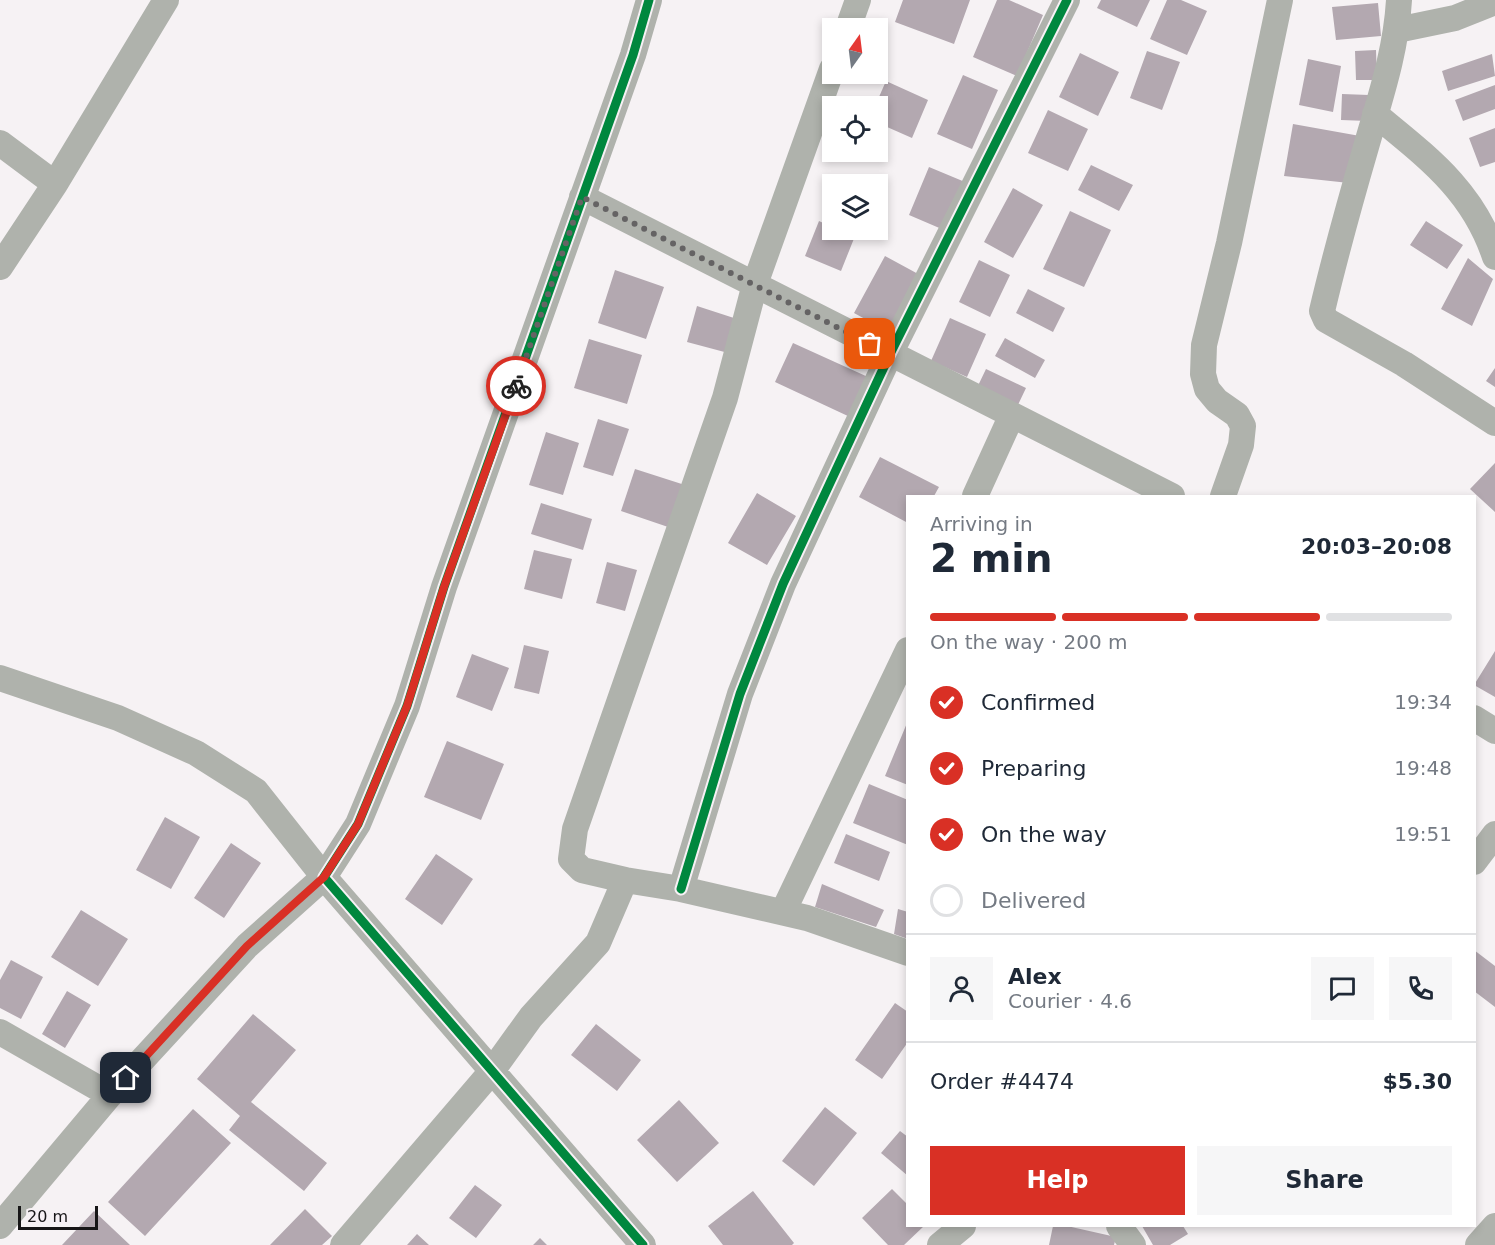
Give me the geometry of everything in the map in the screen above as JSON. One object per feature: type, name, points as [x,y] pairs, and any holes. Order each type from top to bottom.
[{"type":"street","points":[[0,267],[56,184],[166,0]]},
{"type":"street","points":[[0,1226],[111,1095],[247,946],[324,877],[358,824],[407,706],[444,587],[633,55],[650,0]]},
{"type":"street","points":[[852,18],[858,0]]},
{"type":"street","points":[[681,889],[740,694],[783,584],[890,354],[1067,0]]},
{"type":"street","points":[[1223,495],[1241,444],[1243,426],[1237,416],[1217,401],[1207,389],[1203,374],[1204,345],[1229,243],[1280,0]]},
{"type":"street","points":[[1399,0],[1397,30],[1388,74],[1333,261],[1322,311],[1326,320],[1404,364],[1495,423]]},
{"type":"street","points":[[1397,30],[1455,18],[1495,2]]},
{"type":"street","points":[[827,84],[755,284],[725,398],[575,829],[571,859],[582,870],[681,889],[807,918],[906,952]]},
{"type":"street","points":[[1375,114],[1429,158],[1457,187],[1473,207],[1495,257]]},
{"type":"street","points":[[0,143],[56,184]]},
{"type":"street","points":[[582,197],[1011,417],[1170,495]]},
{"type":"street","points":[[975,495],[1011,417]]},
{"type":"street","points":[[783,912],[906,654]]},
{"type":"street","points":[[0,678],[117,718],[196,753],[256,791],[324,877],[643,1245]]},
{"type":"street","points":[[1476,719],[1495,731]]},
{"type":"street","points":[[1476,859],[1495,834]]},
{"type":"street","points":[[343,1245],[492,1071],[531,1017],[598,943],[625,880]]},
{"type":"street","points":[[0,1032],[111,1095]]},
{"type":"street","points":[[1478,1245],[1495,1226]]},
{"type":"street","points":[[940,1245],[962,1227]]},
{"type":"street","points":[[1120,1227],[1133,1245]]},
{"type":"building","points":[[903,0],[970,0],[954,44],[895,22]]},
{"type":"building","points":[[997,0],[1009,0],[1043,15],[1017,76],[973,57]]},
{"type":"building","points":[[1101,0],[1150,0],[1137,27],[1097,8]]},
{"type":"building","points":[[1167,0],[1181,0],[1207,11],[1187,55],[1150,39]]},
{"type":"building","points":[[1378,3],[1381,36],[1336,40],[1332,7]]},
{"type":"building","points":[[1376,50],[1377,80],[1356,80],[1355,51]]},
{"type":"building","points":[[1147,51],[1180,62],[1162,110],[1130,98]]},
{"type":"building","points":[[1080,53],[1119,72],[1098,116],[1059,97]]},
{"type":"building","points":[[1492,54],[1495,76],[1448,91],[1442,71]]},
{"type":"building","points":[[1308,59],[1341,66],[1333,112],[1299,105]]},
{"type":"building","points":[[963,75],[998,90],[972,149],[937,134]]},
{"type":"building","points":[[888,82],[928,100],[912,138],[888,127],[888,96],[879,96]]},
{"type":"building","points":[[1495,85],[1495,109],[1463,121],[1455,100]]},
{"type":"building","points":[[1342,94],[1369,95],[1368,121],[1341,120]]},
{"type":"building","points":[[1048,110],[1088,129],[1068,171],[1028,153]]},
{"type":"building","points":[[1293,124],[1360,136],[1349,183],[1284,176]]},
{"type":"building","points":[[1495,128],[1495,162],[1480,167],[1469,138]]},
{"type":"building","points":[[1091,165],[1133,185],[1119,211],[1078,190]]},
{"type":"building","points":[[929,167],[965,182],[944,230],[909,215]]},
{"type":"building","points":[[1013,188],[1043,205],[1013,258],[984,242]]},
{"type":"building","points":[[1070,211],[1111,230],[1084,287],[1043,269]]},
{"type":"building","points":[[819,221],[822,222],[822,240],[853,240],[841,271],[805,256]]},
{"type":"building","points":[[1426,221],[1463,245],[1447,269],[1410,245]]},
{"type":"building","points":[[885,256],[920,275],[889,332],[854,313]]},
{"type":"building","points":[[1468,258],[1493,279],[1472,326],[1441,309]]},
{"type":"building","points":[[979,260],[1010,275],[990,317],[959,302]]},
{"type":"building","points":[[615,270],[664,287],[646,339],[598,323]]},
{"type":"building","points":[[1028,289],[1065,308],[1053,332],[1016,313]]},
{"type":"building","points":[[697,306],[737,319],[732,354],[687,342]]},
{"type":"building","points":[[950,318],[986,334],[967,377],[931,361]]},
{"type":"building","points":[[1005,338],[1045,360],[1035,378],[995,356]]},
{"type":"building","points":[[589,339],[642,355],[627,404],[574,388]]},
{"type":"building","points":[[793,343],[868,377],[850,417],[775,382]]},
{"type":"building","points":[[1495,368],[1495,387],[1486,381]]},
{"type":"building","points":[[986,369],[1026,388],[1015,411],[975,392]]},
{"type":"building","points":[[598,419],[629,429],[613,476],[583,467]]},
{"type":"building","points":[[546,432],[579,443],[563,495],[529,485]]},
{"type":"building","points":[[880,457],[939,487],[935,495],[906,495],[906,522],[859,497]]},
{"type":"building","points":[[1495,463],[1495,512],[1470,489]]},
{"type":"building","points":[[635,469],[688,486],[674,529],[621,511]]},
{"type":"building","points":[[757,493],[796,516],[767,565],[728,543]]},
{"type":"building","points":[[541,503],[592,519],[583,550],[531,534]]},
{"type":"building","points":[[534,550],[572,559],[562,599],[524,589]]},
{"type":"building","points":[[607,562],[637,570],[625,611],[596,603]]},
{"type":"building","points":[[524,645],[549,651],[539,694],[514,688]]},
{"type":"building","points":[[1495,651],[1495,697],[1476,686],[1476,682]]},
{"type":"building","points":[[472,654],[509,668],[492,711],[456,697]]},
{"type":"building","points":[[906,725],[906,784],[885,776]]},
{"type":"building","points":[[447,741],[504,764],[481,820],[424,797]]},
{"type":"building","points":[[869,784],[906,799],[906,844],[853,823]]},
{"type":"building","points":[[165,817],[200,837],[171,889],[136,870]]},
{"type":"building","points":[[846,834],[890,852],[879,881],[834,863]]},
{"type":"building","points":[[231,843],[261,863],[224,918],[194,898]]},
{"type":"building","points":[[436,854],[473,879],[442,925],[405,899]]},
{"type":"building","points":[[822,884],[884,910],[876,927],[815,907]]},
{"type":"building","points":[[898,909],[906,911],[906,938],[894,934]]},
{"type":"building","points":[[81,910],[128,939],[98,986],[51,957]]},
{"type":"building","points":[[1476,952],[1495,966],[1495,1007],[1476,993]]},
{"type":"building","points":[[11,960],[43,977],[21,1019],[0,1008],[0,980]]},
{"type":"building","points":[[67,991],[91,1005],[65,1048],[42,1034]]},
{"type":"building","points":[[895,1003],[906,1011],[906,1045],[882,1079],[855,1060]]},
{"type":"building","points":[[253,1014],[296,1050],[251,1102],[327,1163],[304,1191],[229,1130],[240,1116],[197,1079]]},
{"type":"building","points":[[596,1024],[641,1060],[617,1091],[571,1055]]},
{"type":"building","points":[[679,1100],[719,1143],[677,1182],[637,1140]]},
{"type":"building","points":[[825,1107],[857,1133],[814,1186],[782,1161]]},
{"type":"building","points":[[193,1109],[231,1143],[145,1236],[108,1202]]},
{"type":"building","points":[[900,1131],[906,1136],[906,1174],[881,1153]]},
{"type":"building","points":[[475,1185],[502,1205],[476,1238],[449,1218]]},
{"type":"building","points":[[892,1189],[906,1203],[906,1227],[923,1227],[904,1245],[888,1245],[862,1218]]},
{"type":"building","points":[[753,1191],[794,1243],[792,1245],[723,1245],[708,1226]]},
{"type":"building","points":[[305,1209],[332,1236],[322,1245],[270,1245]]},
{"type":"building","points":[[94,1211],[130,1245],[62,1245]]},
{"type":"building","points":[[1053,1227],[1071,1227],[1116,1237],[1114,1245],[1049,1245]]},
{"type":"building","points":[[1143,1227],[1184,1227],[1188,1234],[1170,1245],[1153,1245]]},
{"type":"building","points":[[417,1234],[429,1245],[407,1245]]},
{"type":"building","points":[[540,1238],[547,1245],[533,1245]]},
{"type":"cycle path","points":[[643,1245],[324,877],[358,824],[407,706],[444,587],[633,55],[649,0]]},
{"type":"cycle path","points":[[681,889],[740,694],[783,584],[890,354],[1067,0]]},
{"type":"way so far","points":[[516,386],[582,197],[870,344]]},
{"type":"route","points":[[126,1078],[247,946],[324,877],[358,824],[407,706],[444,587],[516,386]]}]
